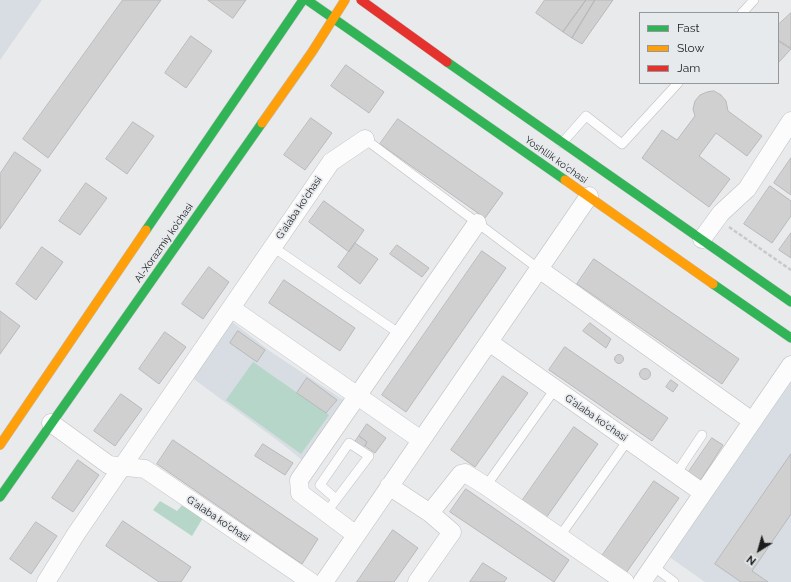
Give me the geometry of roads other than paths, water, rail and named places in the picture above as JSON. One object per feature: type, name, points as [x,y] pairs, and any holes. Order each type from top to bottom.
[{"type":"main road","points":[[0,445],[303,0]]},
{"type":"main road","name":"Yoshllik ko'chasi","points":[[307,0],[334,17],[791,338]]},
{"type":"main road","name":"Al-Xorazmiy ko’chasi","points":[[0,497],[51,422],[312,52],[345,0]]},
{"type":"main road","name":"Yoshllik ko'chasi","points":[[361,0],[562,143],[791,302]]},
{"type":"street","points":[[702,239],[717,218],[747,189],[791,121]]},
{"type":"street","name":"G'alaba ko'chasi","points":[[46,582],[122,467],[331,162],[365,139]]},
{"type":"street","points":[[324,582],[589,196]]},
{"type":"street","points":[[356,535],[331,506],[300,494],[299,480],[477,223]]},
{"type":"street","points":[[538,269],[752,421]]},
{"type":"street","points":[[231,308],[421,440]]},
{"type":"street","name":"G'alaba ko'chasi","points":[[489,342],[703,494]]},
{"type":"street","points":[[642,582],[791,365]]},
{"type":"street","name":"G'alaba ko'chasi","points":[[51,422],[109,464],[145,469],[311,582]]},
{"type":"street","points":[[430,513],[461,474],[469,475],[626,582]]},
{"type":"street","points":[[389,486],[430,513],[452,532],[418,582]]},
{"type":"lane","points":[[743,12],[754,0]]},
{"type":"lane","points":[[562,143],[586,116],[622,144],[677,84]]},
{"type":"lane","points":[[365,139],[538,269]]},
{"type":"lane","points":[[273,247],[400,334]]},
{"type":"lane","points":[[486,486],[555,389]]},
{"type":"lane","points":[[676,474],[702,435]]},
{"type":"lane","points":[[560,536],[628,440]]},
{"type":"lane","points":[[349,443],[369,456],[331,506],[320,485],[349,443]]},
{"type":"lane","points":[[653,566],[674,582]]}]
